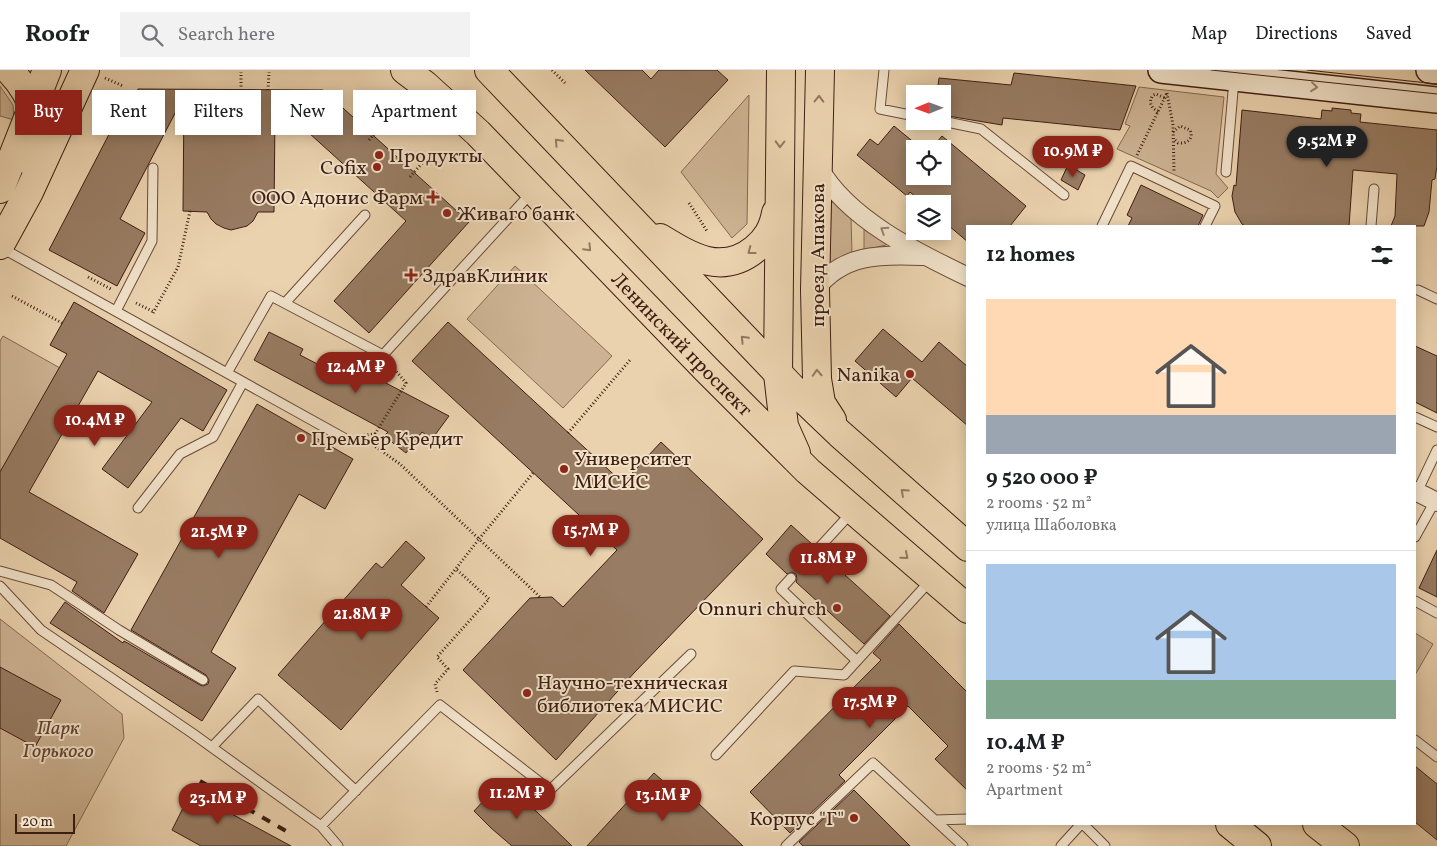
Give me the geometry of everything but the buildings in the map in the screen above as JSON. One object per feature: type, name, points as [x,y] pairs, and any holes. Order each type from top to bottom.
[{"type":"main road","points":[[8,70],[27,90]]},
{"type":"main road","points":[[46,90],[47,70]]},
{"type":"main road","name":"Ленинский проспект","points":[[405,70],[450,106],[808,471],[966,607]]},
{"type":"main road","points":[[489,70],[778,374],[840,434],[966,545]]},
{"type":"main road","points":[[781,70],[778,374],[784,426],[790,444],[808,471]]},
{"type":"main road","name":"проезд Апакова","points":[[820,70],[815,290],[817,379],[821,403],[840,434]]},
{"type":"main road","points":[[1429,70],[1437,71]]},
{"type":"main road","points":[[0,246],[91,72]]},
{"type":"main road","points":[[1165,84],[1234,78],[1437,100]]},
{"type":"main road","points":[[0,189],[29,135]]},
{"type":"main road","points":[[29,192],[37,135]]},
{"type":"main road","points":[[633,221],[699,260],[726,262],[740,259],[765,240],[773,225],[780,195]]},
{"type":"main road","points":[[1231,825],[1257,846]]},
{"type":"main road","points":[[1318,825],[1346,846]]},
{"type":"street","points":[[817,164],[828,184],[841,198],[878,227],[925,256],[966,276]]},
{"type":"street","points":[[815,290],[824,278],[850,262],[868,257],[894,255],[925,256]]},
{"type":"street","points":[[1416,491],[1436,501]]},
{"type":"lane","points":[[884,70],[880,109],[906,114]]},
{"type":"lane","points":[[1226,172],[1234,78]]},
{"type":"lane","points":[[951,123],[981,129],[1064,196]]},
{"type":"lane","points":[[1102,225],[1131,166],[1215,206],[1206,225]]},
{"type":"lane","points":[[116,311],[152,241],[153,168]]},
{"type":"lane","points":[[1371,225],[1374,189]]},
{"type":"lane","points":[[227,373],[271,296],[383,355],[534,190]]},
{"type":"lane","points":[[284,303],[364,215]]},
{"type":"lane","points":[[0,246],[344,438]]},
{"type":"lane","points":[[1418,290],[1437,299]]},
{"type":"lane","points":[[138,508],[180,454],[213,437],[244,382]]},
{"type":"lane","points":[[1416,417],[1437,427]]},
{"type":"lane","points":[[1416,491],[1437,450]]},
{"type":"lane","points":[[1416,535],[1436,501]]},
{"type":"lane","points":[[818,549],[853,511]]},
{"type":"lane","points":[[0,571],[52,585],[119,630],[203,680]]},
{"type":"lane","points":[[791,578],[781,588],[857,661]]},
{"type":"lane","points":[[716,755],[794,671],[844,675],[932,579]]},
{"type":"lane","points":[[0,586],[41,630],[321,826],[334,845]]},
{"type":"lane","points":[[1416,602],[1437,613]]},
{"type":"lane","points":[[321,826],[440,705],[550,790],[691,654]]},
{"type":"lane","points":[[212,748],[258,698],[356,791]]},
{"type":"lane","points":[[1416,741],[1437,757]]},
{"type":"lane","points":[[786,846],[873,763],[962,846]]},
{"type":"lane","points":[[935,820],[966,819]]},
{"type":"lane","points":[[1061,846],[1081,825]]},
{"type":"lane","points":[[1083,825],[1104,846]]},
{"type":"path","points":[[552,70],[565,82]]},
{"type":"path","points":[[91,72],[123,86]]},
{"type":"path","points":[[241,72],[241,90]]},
{"type":"path","points":[[268,90],[269,72]]},
{"type":"path","points":[[1131,166],[1164,98],[1165,84]]},
{"type":"path","points":[[1165,84],[1174,138],[1174,187]]},
{"type":"path","points":[[1158,112],[1151,107],[1151,98],[1156,94],[1164,98]]},
{"type":"path","points":[[1173,132],[1180,126],[1183,126],[1190,130],[1191,133],[1186,143],[1178,142],[1174,138]]},
{"type":"path","points":[[368,140],[373,135]]},
{"type":"path","points":[[410,177],[423,162]]},
{"type":"path","points":[[689,203],[707,230]]},
{"type":"path","points":[[145,328],[178,267],[190,212]]},
{"type":"path","points":[[80,273],[154,312]]},
{"type":"path","points":[[12,296],[62,323]]},
{"type":"path","points":[[383,355],[406,384],[370,443],[400,464],[540,597]]},
{"type":"path","points":[[568,432],[630,360]]},
{"type":"path","points":[[344,438],[375,434]]},
{"type":"path","points":[[426,607],[533,473]]},
{"type":"path","points":[[434,684],[448,669],[437,657],[489,599],[456,569]]},
{"type":"green space","points":[[0,86],[13,105],[14,120],[0,116]]},
{"type":"green space","points":[[1139,87],[1224,97],[1216,174],[1228,188],[1218,198],[1211,191],[1117,149],[1130,126],[1125,124]]},
{"type":"green space","points":[[749,95],[747,224],[732,238],[681,172]]},
{"type":"green space","points":[[833,202],[851,217],[852,254],[832,264],[830,263],[831,203]]},
{"type":"green space","points":[[864,227],[886,240],[886,245],[864,250]]},
{"type":"green space","points":[[515,266],[612,356],[563,408],[467,319]]},
{"type":"green space","points":[[3,336],[60,368],[0,472],[0,341]]},
{"type":"green space","name":"Парк Горького","points":[[0,619],[122,714],[124,738],[66,846],[0,846]]},
{"type":"green space","points":[[1416,634],[1433,644],[1416,673]]},
{"type":"tram line","points":[[1211,70],[1437,94]]},
{"type":"tram line","points":[[1307,70],[1437,84]]},
{"type":"railway","points":[[200,781],[286,831]]},
{"type":"place","name":"Продукты","points":[[379,155]]},
{"type":"place","name":"Cofix","points":[[377,167]]},
{"type":"place","name":"ООО Адонис Фарм","points":[[433,197]]},
{"type":"place","name":"Живаго банк","points":[[447,213]]},
{"type":"place","name":"ЗдравКлиник","points":[[411,275]]},
{"type":"place","name":"Nanika","points":[[910,374]]},
{"type":"place","name":"Премьер Кредит","points":[[301,438]]},
{"type":"place","name":"Университет МИСИС","points":[[564,469]]},
{"type":"place","name":"Onnuri church","points":[[837,608]]},
{"type":"place","name":"Научно-техническая библиотека МИСИС","points":[[527,693]]},
{"type":"place","name":"Корпус \"Г\"","points":[[854,818]]}]
